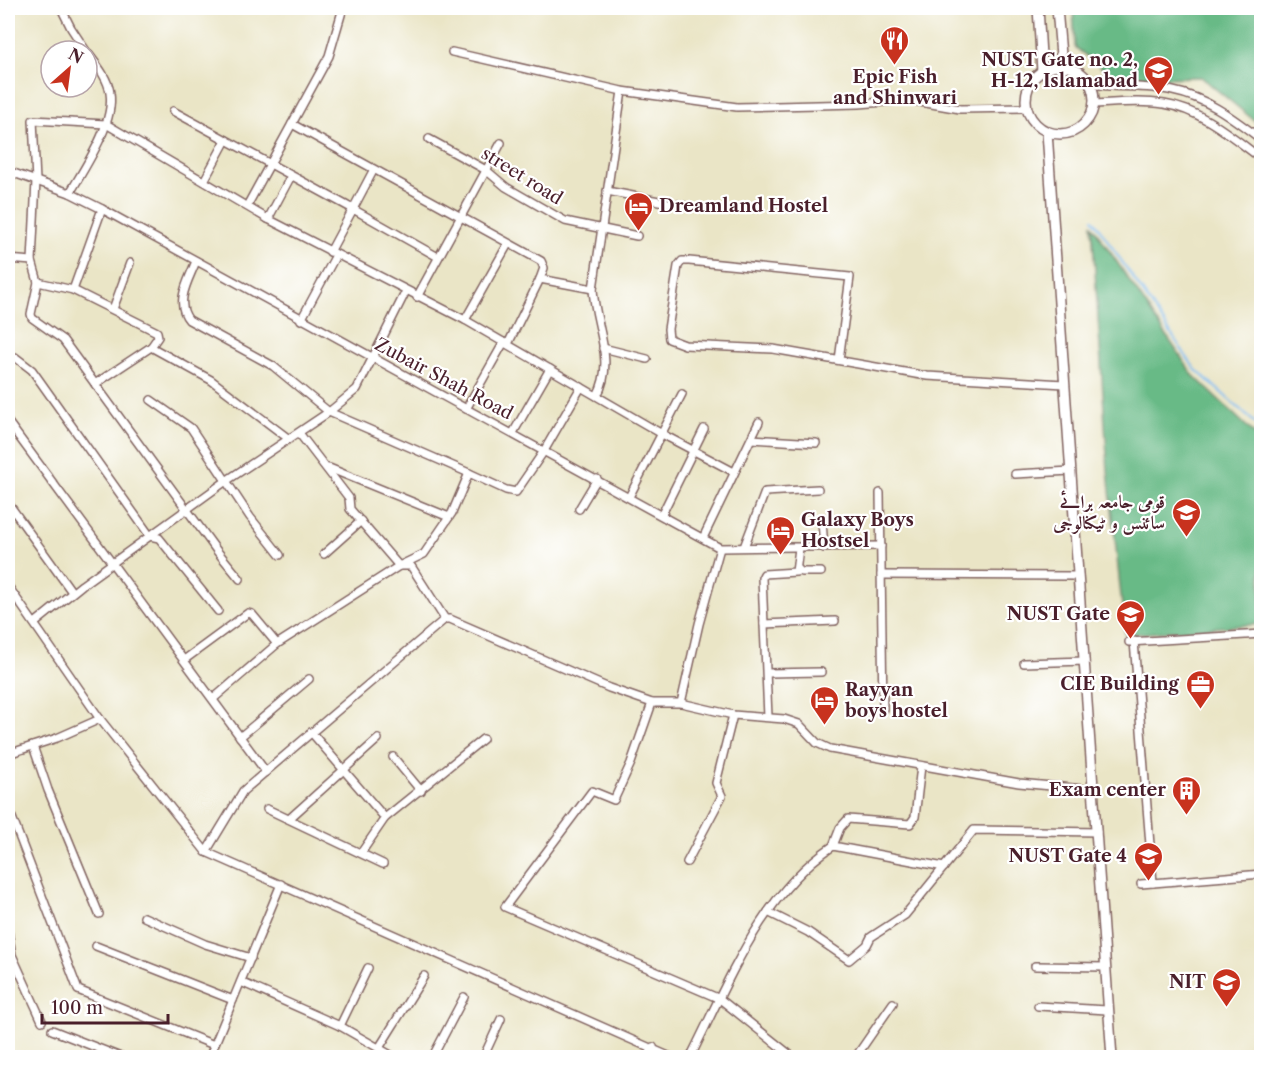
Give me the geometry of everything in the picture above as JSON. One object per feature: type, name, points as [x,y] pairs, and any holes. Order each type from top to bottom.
[{"type":"main road","points":[[1038,8],[1042,71]]},
{"type":"main road","points":[[1057,8],[1062,67]]},
{"type":"main road","points":[[1062,67],[1083,76],[1089,84],[1093,104],[1088,119],[1076,130],[1057,134],[1047,132],[1038,126],[1027,108],[1028,87],[1042,71],[1062,67]]},
{"type":"main road","points":[[1047,132],[1112,1058]]},
{"type":"street","points":[[61,8],[78,39]]},
{"type":"street","points":[[247,206],[329,56],[343,8]]},
{"type":"street","points":[[452,52],[622,91],[737,107],[860,104],[909,100],[960,109],[1027,108]]},
{"type":"street","points":[[70,193],[106,124],[111,106],[110,91],[99,69]]},
{"type":"street","points":[[1089,84],[1161,89],[1190,96],[1224,112],[1262,140]]},
{"type":"street","points":[[597,396],[605,380],[607,363],[594,307],[593,289],[622,91]]},
{"type":"street","points":[[1093,104],[1158,103],[1184,110],[1209,121],[1262,159]]},
{"type":"street","points":[[173,111],[438,257]]},
{"type":"street","points":[[240,579],[217,551],[63,340],[32,318],[38,282],[32,261],[32,219],[36,181],[33,120],[106,124],[268,219],[465,320],[692,452],[734,472]]},
{"type":"street","points":[[292,124],[373,171],[461,216],[541,261],[544,268],[540,279],[506,343],[466,409]]},
{"type":"street","name":"street road","points":[[429,139],[486,170],[506,187],[565,221],[637,236]]},
{"type":"street","points":[[204,181],[226,140]]},
{"type":"street","points":[[417,297],[501,143]]},
{"type":"street","name":"Zubair Shah Road","points":[[8,171],[70,193],[102,209],[301,320],[597,478],[720,548]]},
{"type":"street","points":[[301,320],[373,171]]},
{"type":"street","points":[[268,219],[291,176]]},
{"type":"street","points":[[607,191],[690,207]]},
{"type":"street","points":[[73,290],[102,209]]},
{"type":"street","points":[[465,320],[508,244]]},
{"type":"street","points":[[8,259],[32,261]]},
{"type":"street","points":[[196,261],[181,305],[183,313],[189,320],[273,366],[329,412],[506,490],[516,492],[544,451],[581,387]]},
{"type":"street","points":[[839,360],[850,278],[689,261],[682,261],[678,266],[668,328],[669,339],[685,345],[773,349],[839,360],[875,369],[927,376],[1064,384]]},
{"type":"street","points":[[114,309],[130,263]]},
{"type":"street","points":[[540,279],[593,289]]},
{"type":"street","points":[[38,282],[73,290],[157,333],[158,338],[151,347],[95,384]]},
{"type":"street","points":[[35,623],[111,563],[225,481],[329,412],[357,389],[406,291]]},
{"type":"street","points":[[151,347],[211,380],[289,439]]},
{"type":"street","points":[[603,348],[647,359]]},
{"type":"street","points":[[8,355],[15,357],[32,370],[150,536],[159,538],[218,611]]},
{"type":"street","points":[[513,433],[550,369]]},
{"type":"street","points":[[629,497],[682,394]]},
{"type":"street","points":[[151,400],[191,428],[225,481],[280,555]]},
{"type":"street","points":[[8,422],[266,772]]},
{"type":"street","points":[[703,538],[759,422]]},
{"type":"street","points":[[662,514],[704,429]]},
{"type":"street","points":[[299,433],[349,498],[350,509],[399,566],[411,566],[446,619]]},
{"type":"street","points":[[752,439],[816,443]]},
{"type":"street","points":[[326,467],[449,517]]},
{"type":"street","points":[[1015,474],[1071,471]]},
{"type":"street","points":[[213,699],[277,644],[399,566],[424,554],[449,517],[469,473]]},
{"type":"street","points":[[579,509],[597,478]]},
{"type":"street","points":[[744,547],[765,492],[818,489]]},
{"type":"street","points":[[880,493],[883,710]]},
{"type":"street","points":[[8,503],[72,592]]},
{"type":"street","points":[[324,554],[361,521]]},
{"type":"street","points":[[822,521],[824,548]]},
{"type":"street","points":[[681,703],[699,624],[720,548],[881,546]]},
{"type":"street","points":[[768,717],[768,673],[762,578],[764,574],[793,574],[798,569],[799,548]]},
{"type":"street","points":[[798,569],[801,572],[821,572]]},
{"type":"street","points":[[882,575],[1078,576]]},
{"type":"street","points":[[8,586],[100,718],[206,852],[674,1058]]},
{"type":"street","points":[[184,660],[248,614],[252,614],[277,644]]},
{"type":"street","points":[[206,852],[243,791],[446,619],[609,688],[651,703],[681,703],[733,715],[768,717],[799,724],[817,743],[830,749],[1019,783],[1094,790]]},
{"type":"street","points":[[764,624],[835,621]]},
{"type":"street","points":[[1153,883],[1132,642],[1262,634]]},
{"type":"street","points":[[1024,663],[1084,661]]},
{"type":"street","points":[[768,673],[820,672]]},
{"type":"street","points":[[240,737],[309,679]]},
{"type":"street","points":[[651,703],[631,763],[614,800],[592,791],[505,907],[720,999],[794,1058]]},
{"type":"street","points":[[687,862],[722,796],[716,783],[728,743],[733,715]]},
{"type":"street","points":[[8,754],[100,718]]},
{"type":"street","points":[[311,732],[385,818]]},
{"type":"street","points":[[289,819],[378,739]]},
{"type":"street","points":[[361,853],[385,818],[483,739]]},
{"type":"street","points":[[33,746],[48,790],[99,915]]},
{"type":"street","points":[[393,756],[421,791]]},
{"type":"street","points":[[690,1058],[768,912],[814,860],[833,846],[840,828],[848,819],[910,824],[915,817],[921,766]]},
{"type":"street","points":[[8,807],[78,990],[214,1045]]},
{"type":"street","points":[[267,809],[383,864]]},
{"type":"street","points":[[768,912],[808,932],[849,960],[867,945],[871,937],[905,915],[974,830],[1097,832]]},
{"type":"street","points":[[833,846],[944,867]]},
{"type":"street","points":[[1141,884],[1262,874]]},
{"type":"street","points":[[209,1058],[281,884]]},
{"type":"street","points":[[144,917],[205,944],[251,958]]},
{"type":"street","points":[[8,932],[12,955],[42,1021]]},
{"type":"street","points":[[96,946],[233,1000]]},
{"type":"street","points":[[1035,966],[1106,967]]},
{"type":"street","points":[[340,1026],[368,968]]},
{"type":"street","points":[[379,1048],[424,976]]},
{"type":"street","points":[[241,982],[340,1026],[396,1058]]},
{"type":"street","points":[[432,1058],[464,997]]},
{"type":"street","points":[[855,1058],[893,1003]]},
{"type":"street","points":[[1038,1006],[1107,1010]]},
{"type":"street","points":[[483,1058],[501,1019]]},
{"type":"street","points":[[52,1030],[123,1058]]},
{"type":"street","points":[[648,1058],[653,1047]]},
{"type":"green space","points":[[1073,8],[1261,8],[1261,126],[1201,77],[1116,79],[1075,47]]},
{"type":"green space","points":[[1092,225],[1193,375],[1261,440],[1261,624],[1125,635],[1108,471]]},
{"type":"waterway","points":[[1093,219],[1195,369],[1262,429]]},
{"type":"place","name":"Epic Fish and Shinwari","points":[[895,66]]},
{"type":"place","name":"NUST Gate no. 2, H-12, Islamabad","points":[[1159,96]]},
{"type":"place","name":"Dreamland Hostel","points":[[638,232]]},
{"type":"place","name":"قومی جامعہ برائے سائنس و ٹیکنالوجی","points":[[1186,538]]},
{"type":"place","name":"Galaxy Boys Hostsel","points":[[780,556]]},
{"type":"place","name":"NUST Gate","points":[[1131,640]]},
{"type":"place","name":"CIE Building","points":[[1200,710]]},
{"type":"place","name":"Rayyan boys hostel","points":[[824,726]]},
{"type":"place","name":"Exam center","points":[[1187,816]]},
{"type":"place","name":"NUST Gate 4","points":[[1148,882]]},
{"type":"place","name":"NIT","points":[[1227,1008]]}]
